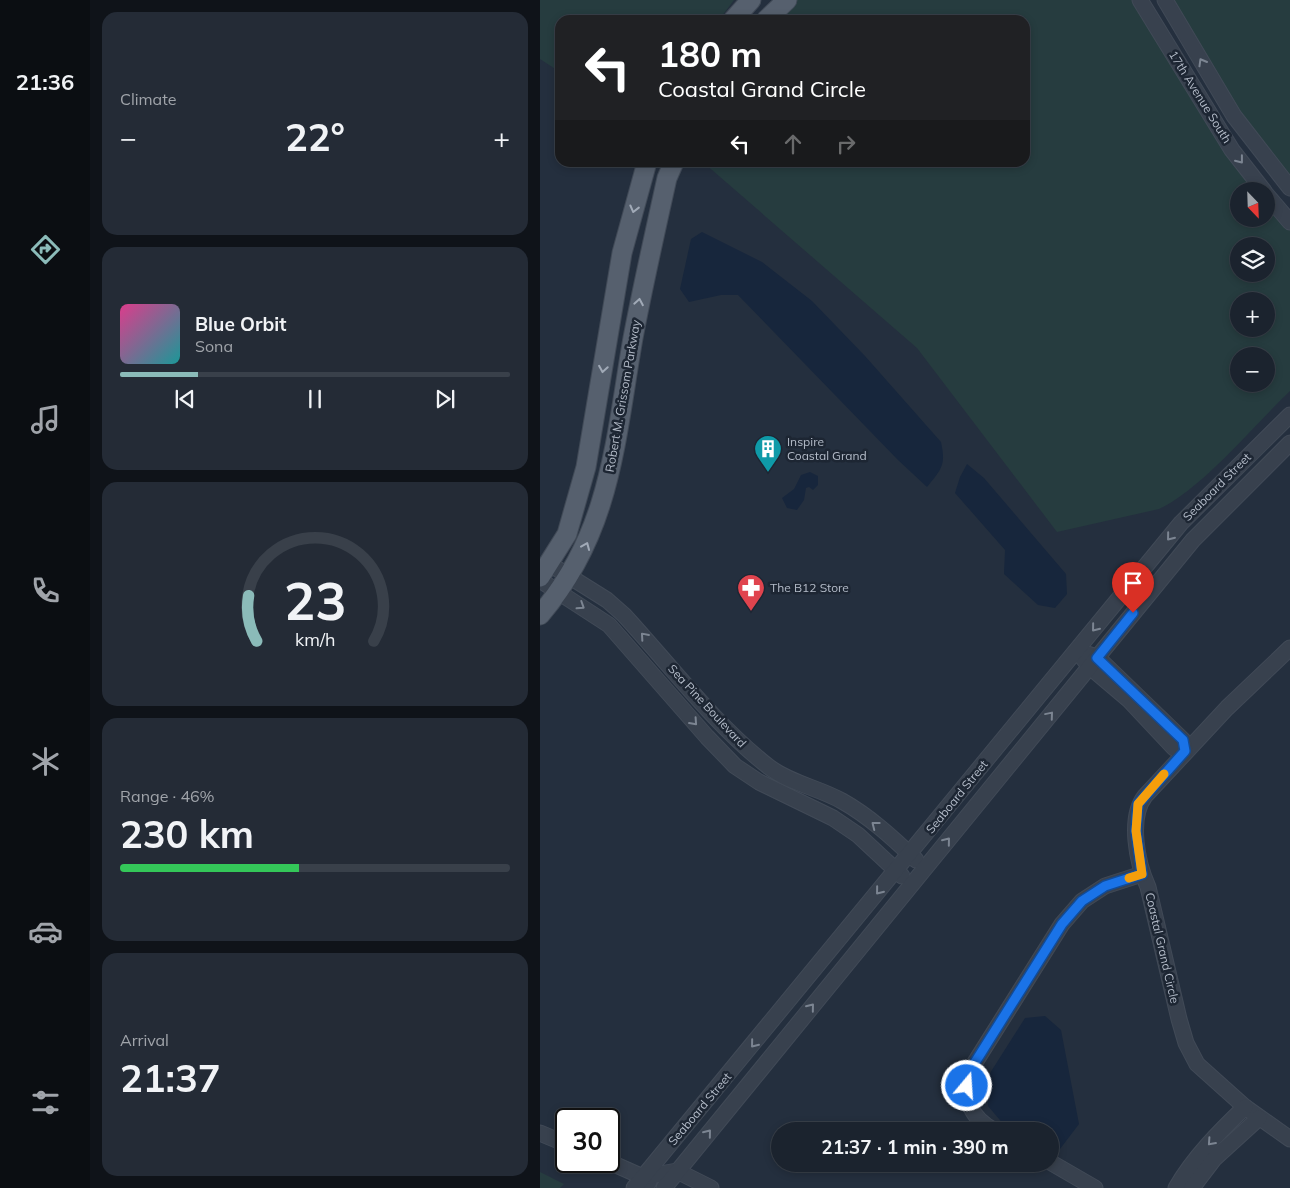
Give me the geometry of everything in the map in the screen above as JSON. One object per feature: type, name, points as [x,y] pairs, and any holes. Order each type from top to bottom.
[{"type":"main road","points":[[738,15],[751,0]]},
{"type":"main road","points":[[771,15],[787,0]]},
{"type":"main road","name":"Robert M. Grissom Parkway","points":[[543,573],[567,534],[586,467],[622,253],[646,167]]},
{"type":"main road","name":"Robert M. Grissom Parkway","points":[[540,615],[581,557],[605,494],[641,294],[672,167]]},
{"type":"street","name":"17th Avenue South","points":[[1140,0],[1232,150],[1257,182]]},
{"type":"street","name":"17th Avenue South","points":[[1166,0],[1234,116],[1290,188]]},
{"type":"street","points":[[1199,96],[1216,86]]},
{"type":"street","name":"17th Avenue South","points":[[1275,204],[1290,222]]},
{"type":"street","name":"Seaboard Street","points":[[639,1182],[1194,508],[1290,415]]},
{"type":"street","name":"Seaboard Street","points":[[664,1188],[1193,540],[1290,442]]},
{"type":"street","name":"Sea Pine Boulevard","points":[[543,573],[570,575],[607,600],[624,615],[720,722],[771,768],[843,802],[910,854],[925,868]]},
{"type":"street","name":"Sea Pine Boulevard","points":[[543,573],[558,592],[609,625],[646,670],[735,766],[759,782],[833,818],[858,835],[911,885]]},
{"type":"street","name":"Coastal Grand Circle","points":[[1290,648],[1185,751],[1138,804],[1136,831],[1142,874],[1148,887],[1186,1043],[1197,1064],[1245,1107],[1290,1140]]},
{"type":"street","points":[[1077,651],[1094,662],[1174,748],[1185,751]]},
{"type":"street","points":[[646,670],[660,655]]},
{"type":"street","points":[[982,1122],[970,1108],[967,1086],[969,1072],[1062,924],[1082,901],[1105,886],[1142,874]]},
{"type":"street","points":[[1176,1188],[1210,1142],[1245,1107]]},
{"type":"street","points":[[1192,1188],[1214,1159],[1259,1118]]},
{"type":"street","points":[[540,1133],[555,1139]]},
{"type":"street","points":[[1059,1167],[1095,1188]]},
{"type":"street","points":[[620,1170],[639,1182],[656,1188]]},
{"type":"street","points":[[639,1182],[677,1171],[711,1188]]},
{"type":"green space","points":[[540,0],[734,0],[723,15],[555,15],[555,69],[540,59]]},
{"type":"green space","points":[[790,0],[1140,0],[1258,182],[1230,182],[1230,228],[1275,228],[1275,206],[1290,226],[1290,391],[1210,472],[1176,499],[1159,509],[1057,532],[917,348],[709,167],[1030,167],[1030,15],[776,15]]},
{"type":"green space","points":[[1164,0],[1290,0],[1290,187]]},
{"type":"green space","points":[[540,1172],[564,1184],[560,1188],[540,1188]]},
{"type":"water","points":[[702,232],[762,262],[812,301],[865,356],[941,442],[942,466],[927,487],[898,460],[738,295],[721,295],[689,302],[680,289],[691,239]]},
{"type":"water","points":[[967,464],[984,478],[1066,574],[1067,594],[1055,608],[1038,605],[1004,574],[1005,550],[955,493]]},
{"type":"water","points":[[810,472],[818,476],[818,485],[813,490],[809,487],[806,488],[804,500],[797,510],[787,508],[782,498],[794,489],[801,475]]},
{"type":"water","points":[[1045,1016],[1061,1030],[1079,1124],[1059,1150],[1059,1122],[1002,1122],[988,1106],[985,1081],[1025,1018]]},
{"type":"slow traffic","points":[[1129,878],[1142,874],[1136,831],[1138,804],[1164,774]]},
{"type":"place","name":"Inspire Coastal Grand","points":[[768,473]]},
{"type":"place","name":"The B12 Store","points":[[751,612]]},
{"type":"route","points":[[967,1086],[969,1072],[1062,924],[1082,901],[1105,886],[1142,874],[1136,831],[1138,804],[1185,751],[1183,740],[1097,658],[1133,613]]}]
